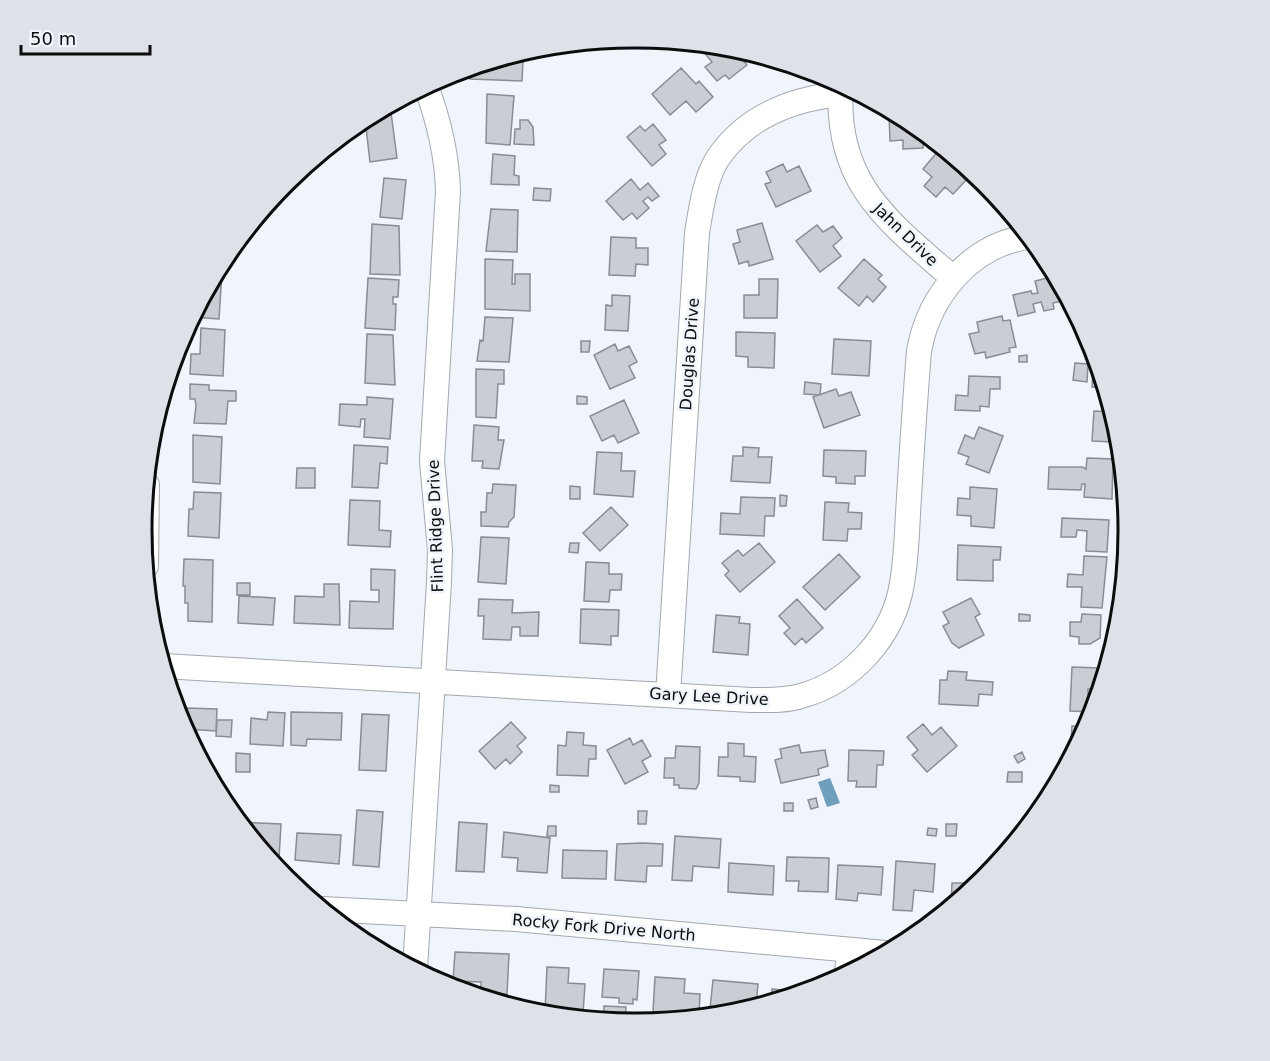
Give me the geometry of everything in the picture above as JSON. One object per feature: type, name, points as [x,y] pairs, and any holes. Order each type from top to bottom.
[{"type":"street","name":"Douglas Drive","points":[[668,695],[697,233],[702,202],[718,159],[745,129],[779,107],[833,91]]},
{"type":"street","name":"Jahn Drive","points":[[840,94],[842,133],[851,163],[866,195],[898,230],[953,278]]},
{"type":"street","name":"Flint Ridge Drive","points":[[416,960],[440,550],[432,461],[448,191],[447,164],[441,126],[429,95]]},
{"type":"street","name":"Gary Lee Drive","points":[[172,666],[751,700],[800,697],[842,677],[876,644],[896,606],[902,585],[922,334],[953,278],[976,256],[999,244],[1019,239]]},
{"type":"street","name":"Rocky Fork Drive North","points":[[337,910],[540,921],[848,962]]},
{"type":"water","points":[[830,778],[840,803],[827,807],[818,782]]},
{"type":"building","points":[[705,53],[743,60],[747,65],[729,79],[725,75],[717,81],[705,67],[712,62]]},
{"type":"building","points":[[523,61],[522,81],[470,79],[480,74]]},
{"type":"building","points":[[681,68],[696,84],[699,81],[713,97],[696,112],[686,101],[670,115],[652,94]]},
{"type":"building","points":[[487,94],[514,96],[510,145],[486,143]]},
{"type":"building","points":[[391,115],[397,158],[370,162],[366,130]]},
{"type":"building","points":[[520,120],[528,120],[533,127],[534,145],[514,144],[515,129],[520,129]]},
{"type":"building","points":[[889,121],[923,144],[923,148],[903,149],[903,140],[890,141]]},
{"type":"building","points":[[653,124],[666,140],[659,145],[666,154],[652,166],[627,137],[640,126],[645,131]]},
{"type":"building","points":[[493,154],[515,156],[514,175],[519,176],[519,185],[491,184]]},
{"type":"building","points":[[936,154],[966,180],[953,194],[945,187],[936,197],[924,186],[932,177],[923,169]]},
{"type":"building","points":[[783,164],[787,172],[799,166],[811,191],[776,207],[765,184],[771,182],[766,172]]},
{"type":"building","points":[[384,178],[406,180],[402,219],[380,217]]},
{"type":"building","points":[[631,179],[640,190],[648,183],[659,196],[652,201],[648,197],[643,201],[649,208],[637,219],[632,213],[623,220],[606,201]]},
{"type":"building","points":[[534,188],[551,189],[550,201],[533,200]]},
{"type":"building","points":[[491,209],[518,210],[517,252],[486,251]]},
{"type":"building","points":[[762,223],[773,259],[749,266],[748,261],[739,264],[733,244],[740,242],[737,230]]},
{"type":"building","points":[[372,224],[399,226],[400,275],[370,274]]},
{"type":"building","points":[[817,225],[823,232],[833,226],[842,238],[833,246],[841,256],[820,272],[796,241]]},
{"type":"building","points":[[611,237],[636,238],[636,248],[648,248],[648,265],[636,264],[635,276],[609,275]]},
{"type":"building","points":[[485,259],[513,260],[512,284],[515,284],[515,274],[530,274],[530,311],[485,309]]},
{"type":"building","points":[[864,259],[882,275],[878,279],[886,287],[873,302],[867,296],[859,306],[838,288]]},
{"type":"building","points":[[368,278],[399,280],[398,297],[393,297],[393,304],[396,304],[395,330],[365,328]]},
{"type":"building","points":[[1046,278],[1060,302],[1053,303],[1054,309],[1044,311],[1041,302],[1033,304],[1035,312],[1018,316],[1013,295],[1031,291],[1032,294],[1038,293],[1035,281]]},
{"type":"building","points":[[759,279],[778,279],[777,318],[744,318],[744,295],[759,295]]},
{"type":"building","points":[[221,282],[219,319],[202,318]]},
{"type":"building","points":[[612,295],[630,296],[628,331],[605,330],[606,305],[612,306]]},
{"type":"building","points":[[1002,316],[1003,321],[1010,320],[1016,347],[1009,348],[1010,352],[986,358],[985,352],[975,354],[969,334],[979,332],[977,322]]},
{"type":"building","points":[[485,317],[513,318],[509,362],[477,361],[480,340],[483,341]]},
{"type":"building","points":[[201,328],[225,330],[223,376],[190,374],[191,354],[200,354]]},
{"type":"building","points":[[736,332],[775,333],[774,368],[748,367],[748,357],[736,356]]},
{"type":"building","points":[[367,334],[393,335],[395,385],[365,383]]},
{"type":"building","points":[[834,339],[871,341],[869,376],[832,374]]},
{"type":"building","points":[[581,341],[590,341],[589,352],[581,352]]},
{"type":"building","points":[[615,344],[618,351],[629,346],[637,362],[629,366],[635,378],[610,389],[594,355]]},
{"type":"building","points":[[1027,355],[1027,362],[1019,362],[1019,356]]},
{"type":"building","points":[[1075,363],[1088,364],[1087,382],[1073,380]]},
{"type":"building","points":[[476,369],[504,370],[504,384],[498,384],[496,418],[476,417]]},
{"type":"building","points":[[969,376],[1000,377],[1000,389],[990,389],[989,407],[980,406],[980,411],[955,410],[956,395],[968,396]]},
{"type":"building","points":[[805,382],[821,384],[820,395],[804,394]]},
{"type":"building","points":[[190,384],[209,385],[209,390],[236,391],[236,401],[228,401],[226,424],[194,423],[196,406],[195,399],[190,399]]},
{"type":"building","points":[[836,389],[839,396],[851,392],[860,415],[824,428],[813,397]]},
{"type":"building","points":[[577,396],[587,397],[587,404],[577,404]]},
{"type":"building","points":[[367,397],[393,399],[390,439],[364,437],[365,419],[361,419],[360,427],[339,425],[340,404],[367,405]]},
{"type":"building","points":[[624,400],[639,433],[618,443],[614,435],[602,441],[590,416]]},
{"type":"building","points":[[1094,411],[1102,411],[1109,442],[1092,441]]},
{"type":"building","points":[[474,425],[499,427],[498,440],[504,440],[499,469],[482,468],[483,461],[472,461]]},
{"type":"building","points":[[979,427],[1003,436],[989,473],[966,464],[969,457],[958,453],[965,435],[974,439]]},
{"type":"building","points":[[193,435],[222,437],[220,484],[193,482]]},
{"type":"building","points":[[354,445],[388,447],[387,464],[380,463],[378,488],[352,487]]},
{"type":"building","points":[[743,447],[759,448],[758,457],[772,457],[770,483],[731,481],[733,456],[743,456]]},
{"type":"building","points":[[824,450],[866,451],[865,476],[855,476],[855,484],[836,483],[836,477],[823,476]]},
{"type":"building","points":[[597,452],[622,453],[621,471],[635,471],[633,497],[594,494]]},
{"type":"building","points":[[1087,458],[1112,459],[1112,499],[1084,497],[1085,484],[1082,484],[1081,490],[1048,489],[1049,467],[1086,469]]},
{"type":"building","points":[[297,468],[315,468],[315,488],[296,488]]},
{"type":"building","points":[[493,484],[516,485],[514,517],[508,527],[481,526],[481,512],[486,512],[487,493],[492,493]]},
{"type":"building","points":[[570,486],[580,487],[580,499],[570,499]]},
{"type":"building","points":[[970,487],[997,489],[994,528],[971,526],[971,516],[957,515],[958,498],[970,499]]},
{"type":"building","points":[[194,492],[221,493],[219,538],[188,536],[189,509],[193,509]]},
{"type":"building","points":[[780,495],[787,496],[786,506],[780,506]]},
{"type":"building","points":[[741,497],[775,498],[774,516],[765,516],[764,536],[720,534],[721,513],[740,514]]},
{"type":"building","points":[[350,500],[380,501],[379,530],[391,531],[390,547],[348,545]]},
{"type":"building","points":[[825,502],[849,503],[848,512],[862,513],[861,529],[848,529],[847,541],[823,540]]},
{"type":"building","points":[[611,507],[628,525],[600,551],[583,533]]},
{"type":"building","points":[[1062,518],[1109,520],[1107,552],[1086,551],[1087,531],[1077,530],[1076,537],[1061,537]]},
{"type":"building","points":[[481,537],[509,538],[506,584],[478,582]]},
{"type":"building","points":[[570,543],[579,543],[578,553],[569,552]]},
{"type":"building","points":[[759,543],[775,562],[740,592],[725,575],[729,571],[722,563],[738,550],[743,556]]},
{"type":"building","points":[[958,545],[1001,547],[1000,560],[993,560],[993,581],[957,580]]},
{"type":"building","points":[[839,554],[860,577],[825,610],[803,587]]},
{"type":"building","points":[[1084,556],[1107,557],[1102,608],[1081,607],[1082,587],[1067,587],[1068,574],[1083,575]]},
{"type":"building","points":[[184,559],[213,560],[212,622],[188,621],[188,603],[185,603],[185,586],[183,586]]},
{"type":"building","points":[[586,562],[609,563],[609,574],[622,574],[621,590],[610,590],[609,602],[584,601]]},
{"type":"building","points":[[371,569],[395,570],[393,629],[349,628],[350,601],[379,602],[379,590],[371,590]]},
{"type":"building","points":[[237,583],[250,583],[250,595],[237,595]]},
{"type":"building","points":[[324,584],[339,584],[340,625],[294,623],[295,596],[324,597]]},
{"type":"building","points":[[239,596],[275,598],[273,625],[238,623]]},
{"type":"building","points":[[971,598],[980,614],[975,617],[984,635],[959,648],[952,643],[943,626],[949,623],[943,612]]},
{"type":"building","points":[[479,599],[513,600],[512,613],[539,612],[538,636],[520,636],[520,627],[512,627],[511,640],[483,639],[484,616],[478,616]]},
{"type":"building","points":[[797,599],[823,628],[806,643],[802,638],[795,645],[784,633],[790,628],[779,616]]},
{"type":"building","points":[[581,609],[619,610],[618,636],[611,636],[611,645],[580,643]]},
{"type":"building","points":[[1019,614],[1030,615],[1030,621],[1019,621]]},
{"type":"building","points":[[1082,614],[1101,615],[1100,638],[1090,644],[1079,644],[1079,637],[1070,636],[1070,622],[1081,622]]},
{"type":"building","points":[[716,615],[740,617],[739,623],[750,624],[748,655],[713,652]]},
{"type":"building","points":[[1072,667],[1097,668],[1091,689],[1088,689],[1088,697],[1082,712],[1070,711]]},
{"type":"building","points":[[948,671],[967,672],[966,680],[993,682],[992,695],[979,694],[978,706],[939,704],[940,680],[947,680]]},
{"type":"building","points":[[217,709],[216,731],[196,730],[187,710]]},
{"type":"building","points":[[268,712],[285,713],[283,746],[250,744],[251,718],[267,720]]},
{"type":"building","points":[[291,712],[342,713],[341,740],[307,739],[306,746],[291,745]]},
{"type":"building","points":[[362,714],[389,715],[386,771],[359,770]]},
{"type":"building","points":[[217,720],[232,720],[231,737],[216,736]]},
{"type":"building","points":[[511,722],[526,738],[517,746],[522,752],[510,764],[506,759],[495,769],[479,751]]},
{"type":"building","points":[[923,724],[932,735],[941,727],[957,746],[927,772],[912,755],[918,750],[907,737]]},
{"type":"building","points":[[567,732],[584,733],[583,745],[596,746],[596,759],[589,759],[588,776],[557,775],[558,745],[566,746]]},
{"type":"building","points":[[630,738],[633,745],[642,740],[651,756],[642,761],[648,772],[625,784],[607,750]]},
{"type":"building","points":[[728,743],[744,744],[744,756],[756,757],[755,782],[740,781],[740,777],[718,776],[719,757],[728,757]]},
{"type":"building","points":[[799,745],[801,753],[825,750],[828,766],[818,769],[819,775],[781,783],[775,760],[782,758],[780,749]]},
{"type":"building","points":[[676,746],[700,747],[699,783],[696,789],[679,788],[679,785],[674,785],[674,778],[664,778],[665,758],[675,758]]},
{"type":"building","points":[[849,750],[884,751],[883,765],[877,765],[876,787],[856,787],[857,781],[848,781]]},
{"type":"building","points":[[1022,752],[1025,759],[1018,763],[1014,756]]},
{"type":"building","points":[[236,753],[250,754],[250,772],[236,772]]},
{"type":"building","points":[[1008,772],[1022,772],[1022,782],[1007,782]]},
{"type":"building","points":[[550,785],[559,786],[559,792],[550,792]]},
{"type":"building","points":[[816,798],[818,807],[811,809],[808,800]]},
{"type":"building","points":[[784,803],[793,803],[793,811],[784,811]]},
{"type":"building","points":[[357,810],[383,812],[379,867],[353,865]]},
{"type":"building","points":[[638,811],[647,811],[646,824],[638,824]]},
{"type":"building","points":[[459,822],[487,824],[484,872],[456,871]]},
{"type":"building","points":[[251,823],[281,824],[279,856]]},
{"type":"building","points":[[946,824],[957,824],[956,836],[946,836]]},
{"type":"building","points":[[548,826],[556,826],[556,836],[547,836]]},
{"type":"building","points":[[928,828],[937,829],[936,836],[927,835]]},
{"type":"building","points":[[504,832],[550,838],[547,873],[517,871],[518,858],[502,857]]},
{"type":"building","points":[[297,833],[341,835],[339,864],[295,860]]},
{"type":"building","points":[[675,836],[721,839],[719,868],[693,866],[692,881],[672,880]]},
{"type":"building","points":[[617,844],[663,844],[662,866],[647,866],[646,882],[615,880]]},
{"type":"building","points":[[563,850],[607,851],[606,879],[562,878]]},
{"type":"building","points":[[787,857],[829,858],[828,892],[798,891],[799,881],[786,881]]},
{"type":"building","points":[[896,861],[935,864],[933,892],[914,890],[912,911],[893,910]]},
{"type":"building","points":[[729,863],[774,866],[773,895],[728,892]]},
{"type":"building","points":[[838,865],[883,867],[881,895],[858,893],[857,901],[836,899]]},
{"type":"building","points":[[952,883],[964,883],[952,894]]},
{"type":"building","points":[[455,952],[509,954],[507,994],[481,987],[481,982],[465,981],[453,977]]},
{"type":"building","points":[[547,967],[569,968],[568,983],[585,984],[583,1010],[545,1005]]},
{"type":"building","points":[[604,969],[639,971],[637,1000],[633,999],[633,1004],[619,1003],[619,998],[602,997]]},
{"type":"building","points":[[655,977],[685,979],[684,993],[700,994],[699,1009],[653,1012]]},
{"type":"building","points":[[713,980],[758,984],[757,998],[710,1007]]},
{"type":"building","points":[[604,1006],[626,1007],[626,1013],[604,1012]]}]
